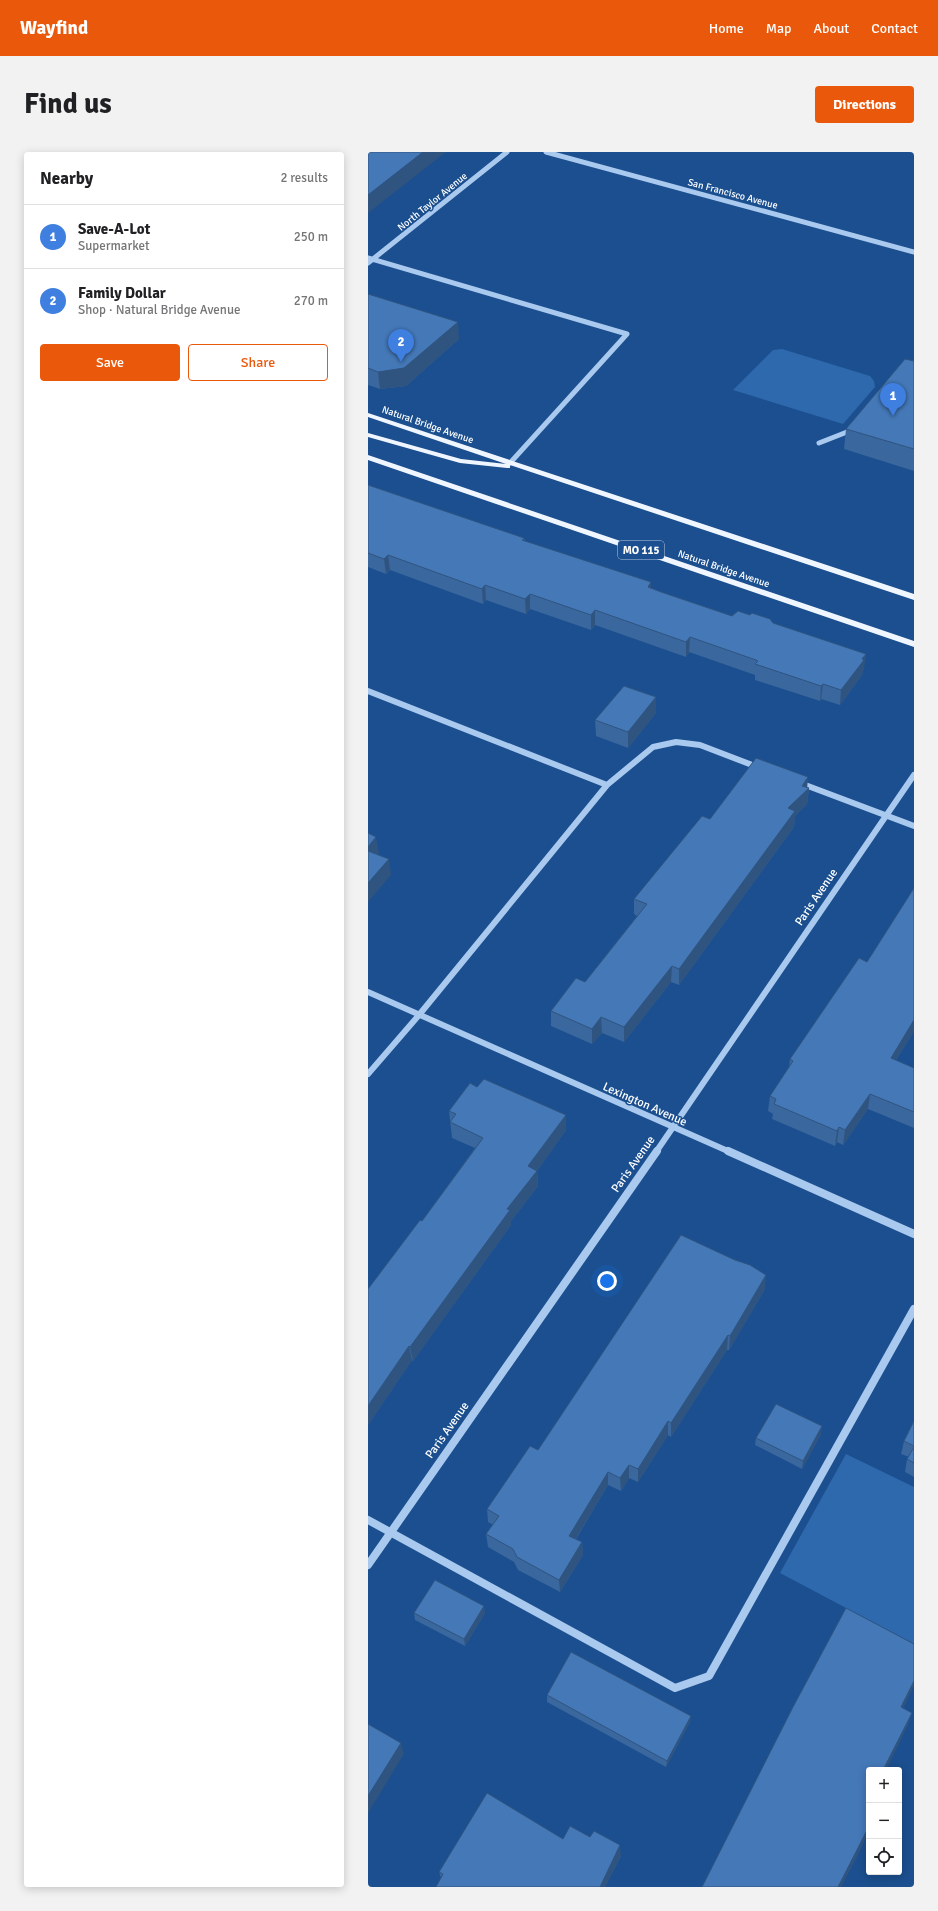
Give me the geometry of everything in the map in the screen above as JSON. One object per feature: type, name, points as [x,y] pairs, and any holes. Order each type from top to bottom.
[{"type":"main road","name":"Natural Bridge Avenue","points":[[368,414],[524,468],[914,597]]},
{"type":"main road","points":[[368,435],[460,461],[524,468]]},
{"type":"main road","name":"Natural Bridge Avenue","points":[[368,457],[914,644]]},
{"type":"street","name":"North Taylor Avenue","points":[[370,260],[507,152]]},
{"type":"street","name":"San Francisco Avenue","points":[[546,152],[914,252]]},
{"type":"street","points":[[370,260],[627,334],[510,463]]},
{"type":"street","points":[[819,443],[847,432],[857,420]]},
{"type":"street","points":[[368,691],[607,785]]},
{"type":"street","points":[[368,1074],[419,1015],[607,785],[653,747],[676,742],[700,745],[766,770]]},
{"type":"street","name":"Paris Avenue","points":[[368,1565],[673,1128],[914,775]]},
{"type":"street","points":[[795,781],[914,826]]},
{"type":"street","name":"Lexington Avenue","points":[[368,992],[914,1234]]},
{"type":"street","points":[[368,1520],[675,1688],[709,1676],[914,1309]]},
{"type":"shaded area","points":[[782,349],[870,376],[874,381],[875,387],[843,424],[733,390],[773,350]]},
{"type":"shaded area","points":[[846,1454],[914,1487],[914,1644],[780,1573]]},
{"type":"building","points":[[368,152],[423,152],[368,195]]},
{"type":"building","points":[[368,294],[458,322],[404,368],[378,372],[368,368]]},
{"type":"building","points":[[905,359],[914,361],[914,449],[846,429]]},
{"type":"building","points":[[368,485],[524,538],[522,540],[651,582],[648,587],[732,616],[738,611],[750,615],[752,613],[770,619],[773,623],[866,654],[862,659],[864,660],[841,690],[823,684],[821,686],[755,664],[758,661],[690,637],[686,642],[595,610],[591,615],[530,594],[525,599],[485,585],[482,589],[388,555],[384,559],[368,553]]},
{"type":"building","points":[[624,686],[656,697],[628,732],[595,720]]},
{"type":"building","points":[[756,758],[808,777],[802,786],[809,788],[788,808],[795,811],[679,969],[672,966],[624,1027],[601,1017],[592,1029],[551,1011],[576,978],[585,982],[647,904],[634,899],[702,816],[710,819]]},
{"type":"building","points":[[368,833],[376,837],[368,847]]},
{"type":"building","points":[[368,851],[389,859],[368,883]]},
{"type":"building","points":[[914,888],[914,1020],[891,1058],[914,1068],[914,1112],[870,1094],[845,1130],[839,1127],[837,1131],[774,1104],[776,1099],[770,1096],[793,1061],[790,1059],[859,958],[867,962]]},
{"type":"building","points":[[484,1079],[566,1115],[528,1166],[537,1171],[507,1209],[510,1210],[410,1347],[409,1346],[368,1406],[368,1289],[420,1220],[422,1221],[483,1138],[450,1122],[456,1114],[449,1111],[470,1083],[477,1087]]},
{"type":"building","points":[[681,1235],[735,1260],[750,1265],[766,1275],[730,1336],[728,1335],[671,1423],[668,1421],[638,1469],[629,1465],[620,1478],[608,1472],[569,1536],[582,1542],[559,1580],[517,1557],[513,1549],[486,1534],[499,1516],[487,1509],[530,1446],[538,1450]]},
{"type":"building","points":[[776,1404],[822,1426],[803,1461],[756,1438]]},
{"type":"building","points":[[914,1421],[914,1446],[904,1441]]},
{"type":"building","points":[[914,1447],[914,1463],[907,1459]]},
{"type":"building","points":[[435,1580],[484,1606],[464,1639],[414,1613]]},
{"type":"building","points":[[846,1608],[914,1644],[914,1681],[901,1707],[912,1713],[885,1767],[866,1767],[866,1832],[838,1887],[702,1887],[793,1707]]},
{"type":"building","points":[[571,1652],[691,1716],[667,1761],[547,1695]]},
{"type":"building","points":[[368,1724],[401,1743],[368,1796]]},
{"type":"building","points":[[487,1793],[563,1839],[570,1826],[590,1837],[594,1831],[620,1845],[600,1887],[436,1887],[443,1874],[439,1872]]},
{"type":"place","name":"Family Dollar","points":[[401,362]]},
{"type":"place","name":"Save-A-Lot","points":[[893,416]]}]
